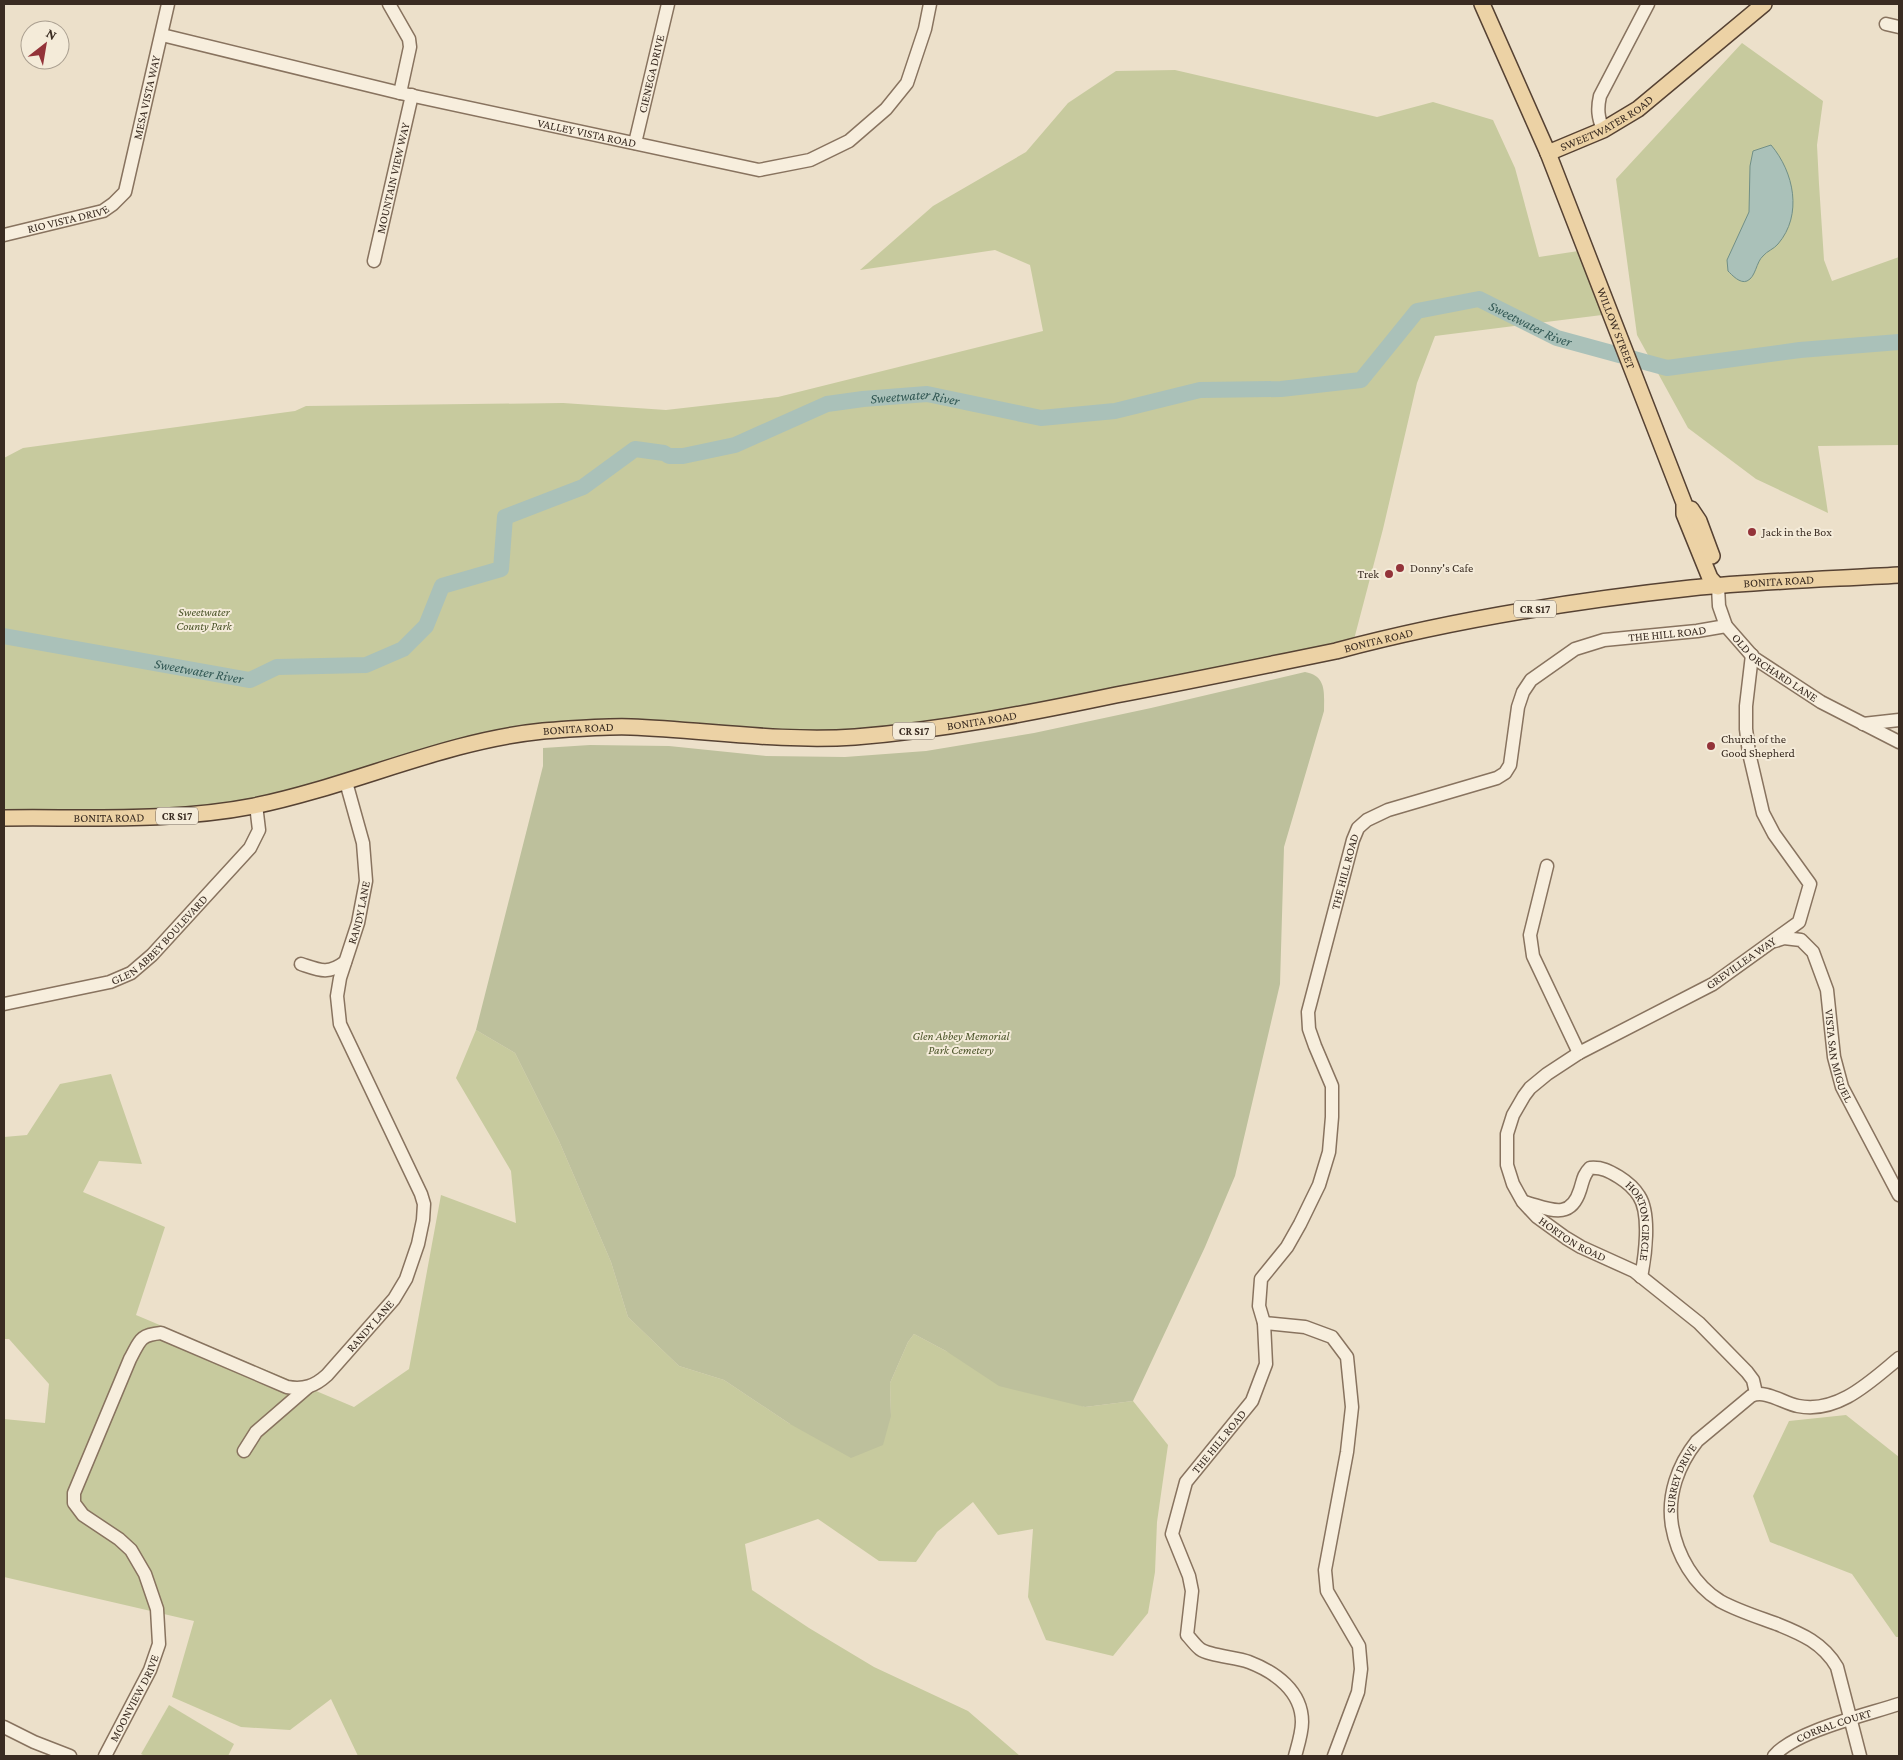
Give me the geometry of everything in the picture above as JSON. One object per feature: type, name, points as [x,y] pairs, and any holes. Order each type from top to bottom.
[{"type":"main road","name":"SWEETWATER ROAD","points":[[1482,4],[1548,153],[1603,130],[1638,109],[1764,4]]},
{"type":"main road","name":"WILLOW STREET","points":[[1548,153],[1654,430],[1684,503],[1684,514],[1710,578],[1718,587]]},
{"type":"main road","name":"BONITA ROAD","points":[[4,818],[179,816],[225,811],[346,782],[409,761],[482,742],[541,731],[622,727],[770,737],[842,737],[933,729],[1050,709],[1336,651],[1377,640],[1569,602],[1694,588],[1899,575]]},
{"type":"street","name":"MESA VISTA WAY","points":[[125,192],[168,4]]},
{"type":"street","name":"MOUNTAIN VIEW WAY","points":[[374,261],[406,94],[410,47],[409,39],[389,4]]},
{"type":"street","name":"CIENEGA DRIVE","points":[[636,143],[668,4]]},
{"type":"street","name":"VALLEY VISTA ROAD","points":[[162,35],[406,94],[759,170],[810,160],[849,141],[886,109],[907,83],[926,29],[930,4]]},
{"type":"street","points":[[1603,130],[1598,118],[1597,108],[1600,96],[1648,4]]},
{"type":"street","points":[[1886,24],[1899,27]]},
{"type":"street","name":"RIO VISTA DRIVE","points":[[4,235],[103,211],[125,192]]},
{"type":"street","name":"OLD ORCHARD LANE","points":[[1718,587],[1719,606],[1726,626],[1752,655],[1821,702],[1899,742]]},
{"type":"street","name":"THE HILL ROAD","points":[[1296,1756],[1302,1729],[1302,1714],[1297,1699],[1288,1686],[1276,1677],[1248,1662],[1201,1650],[1187,1635],[1192,1590],[1189,1576],[1172,1534],[1186,1482],[1252,1401],[1266,1364],[1264,1323],[1259,1306],[1261,1279],[1287,1246],[1300,1224],[1318,1185],[1329,1152],[1332,1086],[1314,1046],[1309,1029],[1308,1012],[1353,840],[1358,828],[1367,820],[1388,810],[1497,778],[1505,773],[1510,765],[1518,707],[1523,692],[1531,680],[1575,649],[1604,640],[1697,631],[1726,626]]},
{"type":"street","name":"GREVILLEA WAY","points":[[1579,1053],[1713,984],[1799,922],[1810,884],[1774,834],[1764,813],[1749,753],[1746,706],[1752,655]]},
{"type":"street","points":[[1863,724],[1899,720]]},
{"type":"street","name":"RANDY LANE","points":[[244,1451],[256,1432],[308,1387],[315,1385],[327,1375],[394,1299],[406,1279],[418,1244],[423,1220],[424,1204],[421,1194],[340,1024],[337,996],[345,962],[358,923],[366,881],[363,843],[346,782]]},
{"type":"street","name":"GLEN ABBEY BOULEVARD","points":[[4,1004],[110,982],[131,973],[152,955],[250,848],[259,830],[256,805]]},
{"type":"street","points":[[1548,866],[1530,935],[1533,956],[1579,1053]]},
{"type":"street","name":"VISTA SAN MIGUEL","points":[[1773,942],[1784,938],[1801,940],[1813,952],[1827,990],[1834,1058],[1842,1087],[1899,1195]]},
{"type":"street","points":[[301,964],[321,971],[336,969],[345,962]]},
{"type":"street","name":"HORTON ROAD","points":[[1579,1053],[1547,1074],[1530,1088],[1513,1115],[1507,1134],[1507,1160],[1513,1184],[1523,1202],[1537,1217],[1566,1238],[1587,1250],[1625,1266],[1709,1332],[1747,1372],[1753,1380],[1756,1393]]},
{"type":"street","name":"HORTON CIRCLE","points":[[1523,1202],[1560,1211],[1568,1208],[1575,1202],[1582,1179],[1590,1168],[1602,1168],[1614,1174],[1633,1188],[1640,1197],[1644,1207],[1646,1238],[1641,1277]]},
{"type":"street","points":[[1264,1323],[1305,1327],[1332,1338],[1347,1357],[1352,1407],[1347,1452],[1325,1570],[1327,1591],[1359,1646],[1361,1669],[1358,1692],[1334,1756]]},
{"type":"street","name":"MOONVIEW DRIVE","points":[[105,1756],[150,1670],[158,1644],[157,1609],[145,1574],[131,1550],[84,1515],[74,1503],[74,1493],[130,1359],[139,1342],[148,1334],[161,1333],[287,1387],[298,1389],[308,1387]]},
{"type":"street","points":[[1756,1393],[1800,1407],[1836,1403],[1862,1388],[1899,1358]]},
{"type":"street","name":"SURREY DRIVE","points":[[1756,1393],[1739,1404],[1697,1440],[1684,1458],[1671,1500],[1672,1522],[1677,1545],[1687,1567],[1694,1576],[1720,1600],[1803,1635],[1822,1648],[1837,1668],[1860,1756]]},
{"type":"street","name":"CORRAL COURT","points":[[1774,1756],[1779,1750],[1806,1734],[1899,1704]]},
{"type":"street","points":[[4,1727],[70,1756]]},
{"type":"green space","points":[[1742,43],[1823,101],[1817,145],[1824,260],[1832,281],[1899,257],[1899,445],[1818,446],[1828,513],[1756,479],[1688,428],[1637,335],[1616,179]]},
{"type":"green space","name":"Sweetwater County Park","points":[[1175,70],[1377,117],[1433,102],[1493,120],[1515,168],[1539,257],[1585,250],[1610,314],[1435,336],[1417,383],[1383,529],[1352,647],[913,732],[556,730],[256,806],[4,819],[4,458],[23,448],[295,411],[306,406],[563,403],[666,410],[778,397],[1043,331],[1030,265],[995,250],[860,270],[933,206],[1026,152],[1068,103],[1116,71]]},
{"type":"green space","name":"Glen Abbey Memorial Park Cemetery","points":[[1305,672],[1312,674],[1321,681],[1324,692],[1324,711],[1284,847],[1280,984],[1235,1176],[1205,1247],[1133,1401],[1085,1407],[999,1386],[946,1351],[914,1334],[908,1342],[890,1383],[891,1416],[883,1445],[851,1458],[790,1424],[724,1380],[679,1366],[628,1317],[611,1262],[559,1141],[515,1053],[476,1030],[543,766],[543,748],[590,745],[669,746],[766,756],[845,757],[926,751],[1034,733]]},
{"type":"green space","points":[[476,1030],[515,1053],[559,1141],[611,1262],[628,1317],[679,1366],[724,1380],[790,1424],[891,1416],[890,1383],[908,1342],[914,1334],[946,1351],[1085,1407],[1133,1401],[1168,1445],[1157,1522],[1155,1572],[1148,1613],[1113,1656],[1046,1640],[1028,1597],[1033,1529],[998,1535],[973,1502],[937,1532],[916,1562],[879,1561],[818,1519],[745,1544],[752,1590],[809,1628],[874,1667],[968,1711],[1020,1756],[358,1756],[331,1699],[290,1730],[241,1727],[172,1697],[194,1621],[4,1577],[4,1419],[45,1423],[49,1384],[9,1339],[4,1339],[4,1137],[27,1135],[60,1084],[111,1074],[142,1164],[99,1161],[83,1192],[165,1227],[136,1315],[354,1407],[409,1369],[441,1195],[516,1223],[511,1171],[456,1078]]},
{"type":"green space","points":[[1846,1415],[1899,1457],[1899,1637],[1896,1637],[1852,1574],[1770,1542],[1753,1496],[1789,1421]]},
{"type":"green space","points":[[169,1705],[234,1744],[228,1756],[145,1756],[141,1754]]},
{"type":"water","points":[[1771,145],[1779,156],[1790,181],[1793,194],[1791,220],[1786,233],[1778,244],[1765,254],[1750,279],[1744,282],[1736,279],[1728,271],[1727,260],[1749,212],[1750,166],[1753,151]]},
{"type":"water","points":[[1794,353],[1793,356],[1665,374],[1665,371]]},
{"type":"waterway","name":"Sweetwater River","points":[[4,636],[250,680],[277,667],[366,665],[403,649],[426,626],[442,586],[501,569],[505,517],[583,487],[635,449],[664,453],[669,456],[683,456],[735,445],[827,404],[863,399],[927,394],[1041,418],[1115,411],[1200,390],[1281,389],[1361,380],[1417,311],[1479,299],[1557,338],[1667,368],[1800,350],[1899,342]]},
{"type":"place","name":"Jack in the Box","points":[[1752,532]]},
{"type":"place","name":"Donny's Cafe","points":[[1400,568]]},
{"type":"place","name":"Trek","points":[[1389,574]]},
{"type":"place","name":"Church of the Good Shepherd","points":[[1711,746]]}]
